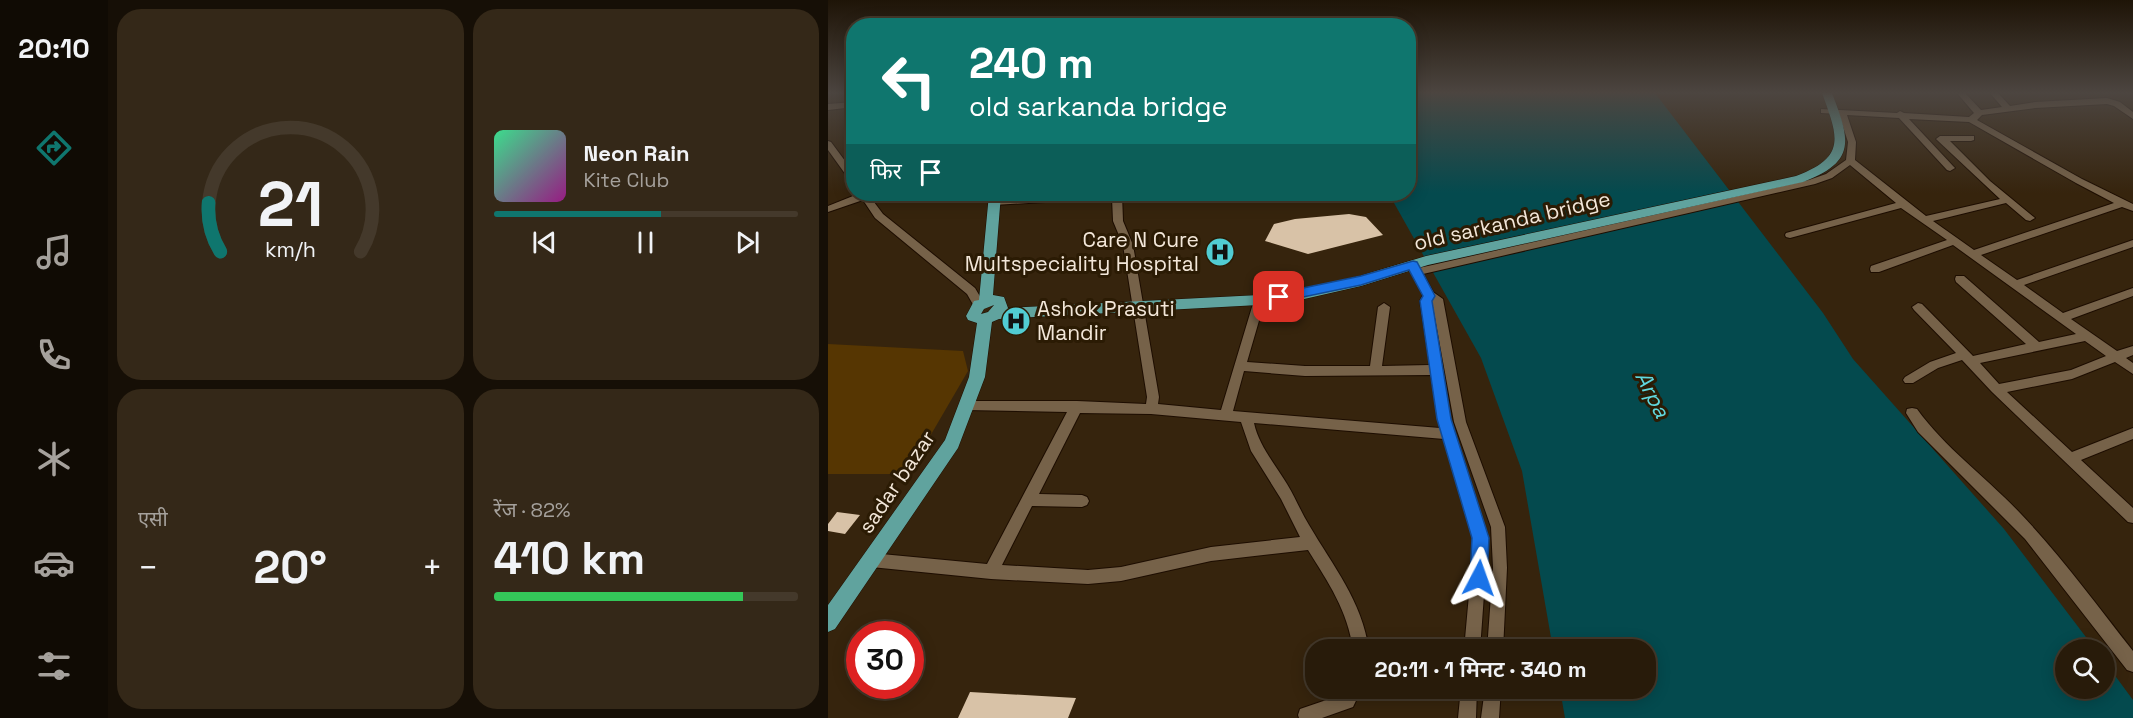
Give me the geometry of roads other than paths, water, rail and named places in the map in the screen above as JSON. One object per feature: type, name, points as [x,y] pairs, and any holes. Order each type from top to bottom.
[{"type":"main road","name":"old sarkanda bridge","points":[[990,309],[1138,301],[1259,300],[1300,295],[1361,281],[1419,263],[1748,186],[1816,174],[1837,159],[1842,148],[1838,127]]},
{"type":"main road","name":"sadar bazar","points":[[828,622],[835,602],[872,560],[952,443],[977,377],[990,309],[994,201]]},
{"type":"main road","points":[[1138,301],[1324,283],[1419,263]]},
{"type":"street","points":[[1473,639],[1480,538],[1447,434],[1426,301],[1429,296],[1419,263],[1812,182],[1828,176],[1850,161],[1852,142],[1843,127]]},
{"type":"street","points":[[1912,127],[1950,168]]},
{"type":"street","points":[[1981,127],[2128,206]]},
{"type":"street","points":[[1924,140],[1971,138]]},
{"type":"street","points":[[1943,139],[2007,200],[2030,218]]},
{"type":"street","points":[[828,144],[846,169]]},
{"type":"street","points":[[1850,161],[1903,204],[2133,369]]},
{"type":"street","points":[[1926,219],[2007,200]]},
{"type":"street","points":[[828,209],[849,201]]},
{"type":"street","points":[[871,201],[879,216],[990,309]]},
{"type":"street","points":[[1117,201],[1118,221],[1128,244],[1138,301],[1153,397],[1151,409]]},
{"type":"street","points":[[1790,236],[1903,204]]},
{"type":"street","points":[[1973,254],[2128,206]]},
{"type":"street","points":[[1875,269],[1955,241]]},
{"type":"street","points":[[2014,285],[2133,243]]},
{"type":"street","points":[[1959,279],[2037,347]]},
{"type":"street","points":[[2062,318],[2133,291]]},
{"type":"street","points":[[1429,296],[1437,299],[1460,422],[1498,527],[1500,568],[1497,639]]},
{"type":"street","points":[[1225,416],[1259,300]]},
{"type":"street","points":[[1375,370],[1384,307]]},
{"type":"street","points":[[1918,307],[1996,389],[2070,459],[2130,510]]},
{"type":"street","points":[[1909,380],[1934,365],[2087,336]]},
{"type":"street","points":[[1996,389],[2072,374],[2133,350]]},
{"type":"street","points":[[1240,366],[1305,370],[1436,370]]},
{"type":"street","points":[[966,405],[1151,409],[1447,434]]},
{"type":"street","points":[[991,572],[1077,406]]},
{"type":"street","points":[[1911,413],[1934,443],[2004,507],[2037,542],[2133,664]]},
{"type":"street","points":[[1247,418],[1251,437],[1312,543],[1342,588],[1360,639]]},
{"type":"street","points":[[2070,459],[2133,433]]},
{"type":"street","points":[[1028,500],[1082,501]]},
{"type":"street","points":[[872,560],[991,572],[1088,577],[1107,576],[1211,554],[1312,543]]},
{"type":"street","points":[[1306,715],[1348,699]]},
{"type":"street","points":[[1467,718],[1468,699]]},
{"type":"street","points":[[1490,718],[1492,699]]},
{"type":"water","name":"Arpa","points":[[1416,127],[1681,127],[1823,313],[1853,359],[2004,529],[2087,639],[2055,639],[2055,699],[2115,699],[2115,676],[2133,700],[2133,718],[1565,718],[1562,699],[1656,699],[1656,639],[1551,639],[1522,471],[1481,358],[1393,201],[1416,201]]},
{"type":"place","name":"Care N Cure Multspeciality Hospital","points":[[1220,252]]},
{"type":"place","name":"Ashok Prasuti Mandir","points":[[1016,321]]}]
